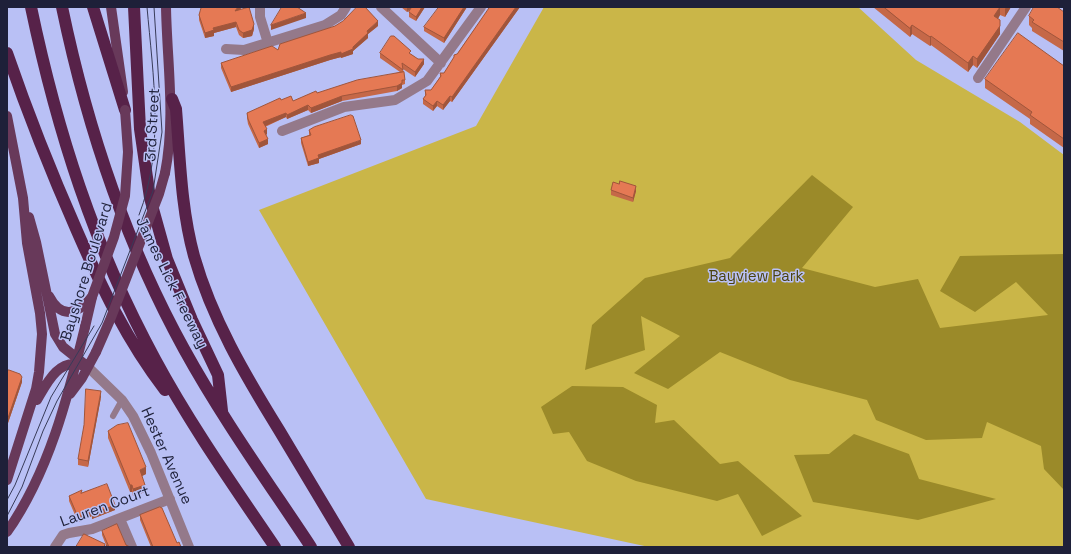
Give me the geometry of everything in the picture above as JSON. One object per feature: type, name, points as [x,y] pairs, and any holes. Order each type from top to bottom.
[{"type":"highway","points":[[31,7],[50,94],[62,137],[98,240],[141,334],[166,378],[200,434],[275,547]]},
{"type":"highway","name":"James Lick Freeway","points":[[62,7],[75,67],[92,130],[127,230],[164,311],[191,361],[223,414],[311,547]]},
{"type":"highway","points":[[93,7],[125,110]]},
{"type":"highway","points":[[134,7],[140,129],[150,198],[165,252],[176,281],[201,340],[218,374],[223,414]]},
{"type":"highway","points":[[7,53],[46,160],[105,292],[138,353],[200,434]]},
{"type":"highway","points":[[172,99],[176,109],[181,177],[188,228],[194,255],[213,309],[253,388],[349,547]]},
{"type":"main road","name":"Bayshore Boulevard","points":[[7,532],[37,476],[56,430],[65,402],[92,297],[114,237],[125,196],[128,152],[125,110],[111,7]]},
{"type":"main road","name":"3rd Street","points":[[65,402],[96,352],[113,313],[165,173],[169,152],[172,99],[166,7]]},
{"type":"main road","name":"Bayshore Boulevard","points":[[7,116],[23,198],[26,243],[40,312],[42,334],[39,372],[28,418],[7,480]]},
{"type":"main road","points":[[23,198],[36,242],[55,334],[76,361],[88,367]]},
{"type":"main road","points":[[46,288],[54,305],[60,310],[66,312],[77,310],[92,297]]},
{"type":"main road","points":[[28,418],[55,373],[67,364],[76,361]]},
{"type":"street","points":[[260,7],[260,17],[268,43]]},
{"type":"street","points":[[226,49],[244,50],[325,25],[341,15],[346,7]]},
{"type":"street","points":[[381,7],[441,63]]},
{"type":"street","points":[[282,131],[344,107],[395,100],[427,81],[481,7]]},
{"type":"street","points":[[978,78],[1026,7]]},
{"type":"street","name":"Hester Avenue","points":[[88,367],[122,400],[142,434],[189,547]]},
{"type":"street","name":"Lauren Court","points":[[55,547],[63,536],[70,533],[92,529],[170,499]]},
{"type":"street","points":[[120,519],[132,547]]},
{"type":"lane","points":[[113,416],[122,400]]},
{"type":"green space","name":"Bayview Park","points":[[544,7],[858,7],[916,60],[1020,122],[1064,155],[1064,547],[649,547],[426,499],[259,210],[476,126]]},
{"type":"green space","points":[[812,175],[853,207],[802,268],[875,287],[918,279],[940,328],[1048,315],[1016,282],[975,312],[940,291],[960,256],[1064,254],[1064,490],[1044,469],[1041,446],[987,422],[982,438],[926,440],[876,420],[867,400],[790,380],[720,352],[668,389],[634,373],[680,336],[641,316],[645,350],[585,370],[592,325],[645,278],[730,258]]},
{"type":"green space","points":[[572,386],[623,387],[657,405],[655,423],[674,420],[720,464],[738,461],[802,516],[762,536],[738,494],[717,501],[636,481],[587,461],[569,432],[553,434],[541,407]]},
{"type":"green space","points":[[854,434],[909,454],[919,479],[996,499],[918,520],[813,502],[794,455],[829,454]]},
{"type":"building","points":[[238,7],[235,11],[249,7],[254,24],[252,30],[243,33],[239,30],[236,22],[213,28],[214,30],[205,33],[199,15],[201,8]]},
{"type":"building","points":[[282,7],[297,7],[306,13],[271,25]]},
{"type":"building","points":[[357,7],[365,7],[378,21],[367,31],[368,33],[353,47],[353,49],[341,54],[341,52],[330,55],[231,87],[221,63],[272,46],[278,50],[280,44],[335,26],[343,21]]},
{"type":"building","points":[[412,7],[422,7],[416,17],[409,12]]},
{"type":"building","points":[[439,7],[464,7],[444,38],[424,27]]},
{"type":"building","points":[[490,7],[516,7],[452,97],[450,96],[443,105],[437,101],[433,106],[423,99],[426,95],[425,90],[431,90],[441,76],[440,73],[444,73],[454,55],[457,54]]},
{"type":"building","points":[[884,7],[1000,7],[994,16],[1000,20],[1000,26],[977,59],[973,56],[968,63],[931,36],[930,37],[912,25],[910,28]]},
{"type":"building","points":[[1034,7],[1057,7],[1064,12],[1064,42],[1032,22],[1034,20],[1029,16]]},
{"type":"building","points":[[1018,33],[1064,66],[1064,139],[1030,115],[1032,112],[985,79]]},
{"type":"building","points":[[391,36],[394,36],[411,51],[409,53],[418,59],[424,59],[415,72],[402,63],[403,70],[380,53]]},
{"type":"building","points":[[404,72],[405,80],[402,80],[402,83],[397,86],[342,96],[311,108],[308,105],[287,115],[286,113],[263,122],[267,129],[264,131],[268,139],[259,143],[248,119],[247,113],[280,98],[281,100],[291,96],[293,101],[316,91],[317,93],[357,80]]},
{"type":"building","points":[[351,115],[353,116],[361,140],[318,155],[319,158],[308,162],[301,138],[311,135],[309,130],[314,127]]},
{"type":"building","points":[[620,181],[636,186],[633,198],[611,190],[613,182],[619,184]]},
{"type":"building","points":[[7,370],[20,374],[22,377],[8,418],[7,418]]},
{"type":"building","points":[[86,389],[101,391],[88,461],[78,459],[84,425]]},
{"type":"building","points":[[128,423],[146,467],[140,470],[145,485],[133,489],[108,431],[117,425]]},
{"type":"building","points":[[107,484],[115,505],[92,514],[93,511],[78,517],[69,496],[82,490],[81,493]]},
{"type":"building","points":[[160,507],[162,508],[177,543],[179,542],[181,547],[153,547],[140,515]]},
{"type":"building","points":[[117,524],[126,545],[130,547],[109,547],[102,531]]},
{"type":"building","points":[[84,534],[105,544],[104,547],[76,547]]},
{"type":"tram line","points":[[139,215],[147,190],[155,138],[154,85],[147,7]]},
{"type":"tram line","points":[[7,516],[22,487],[43,431],[57,401],[102,323],[153,191],[162,132],[154,7]]},
{"type":"tram line","points":[[7,500],[15,485],[51,397],[94,326]]}]
